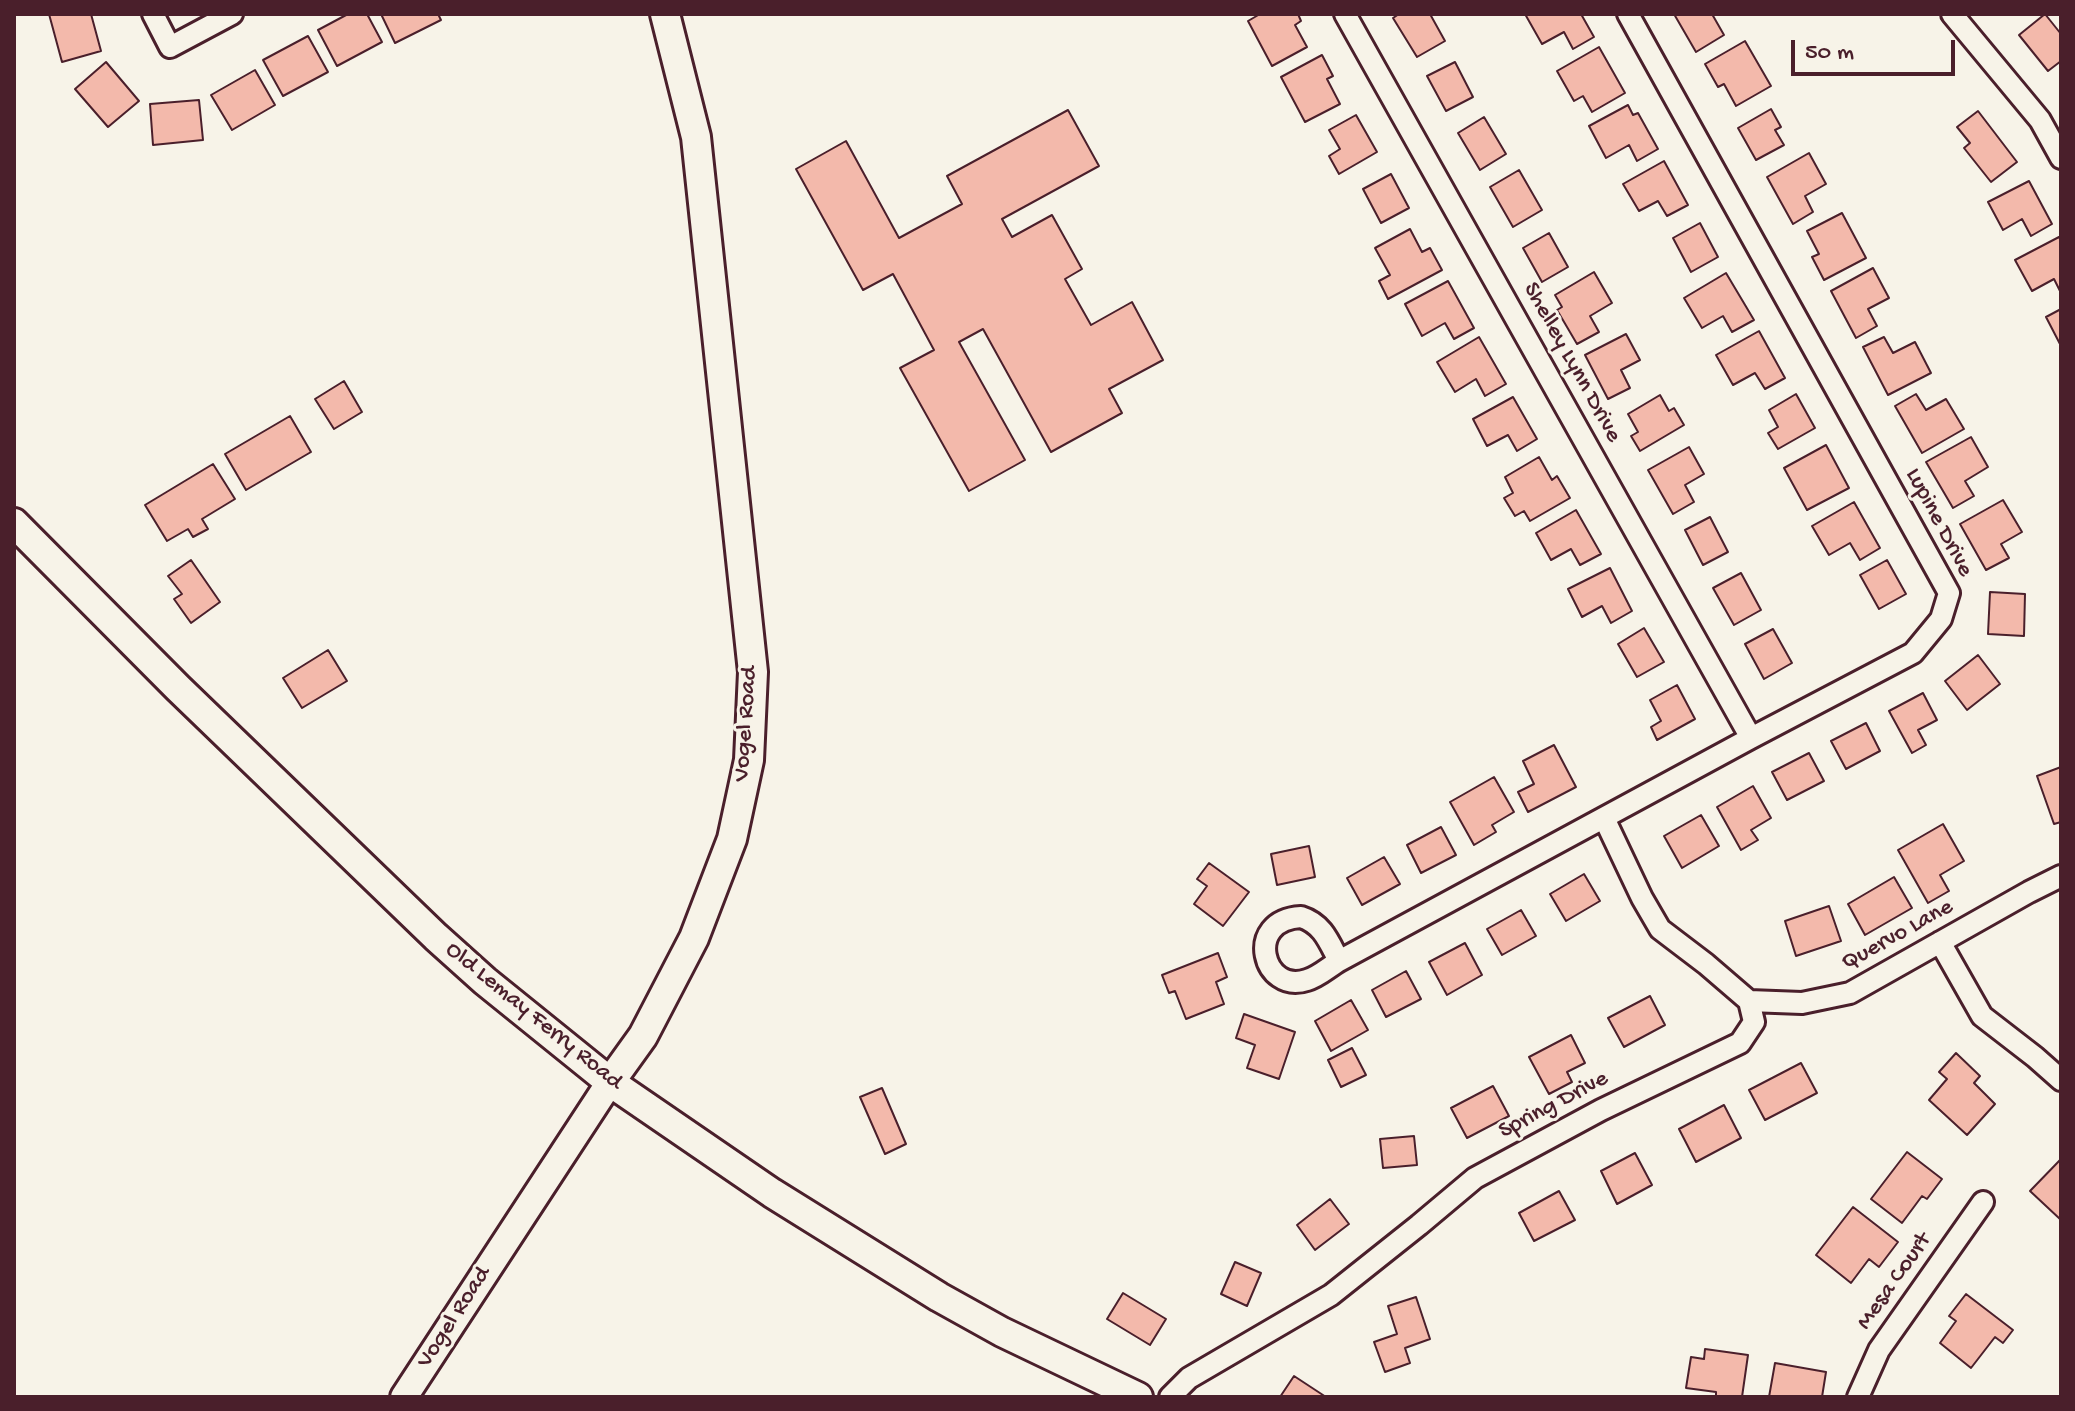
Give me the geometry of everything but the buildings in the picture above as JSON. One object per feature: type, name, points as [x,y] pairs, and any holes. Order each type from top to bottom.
[{"type":"main road","name":"Vogel Road","points":[[610,1082],[643,1036],[694,938],[732,839],[750,745],[753,672],[696,137],[665,14]]},
{"type":"main road","name":"Old Lemay Ferry Road","points":[[14,523],[178,688],[436,937],[485,981],[610,1082],[772,1193],[939,1297],[1002,1332],[1138,1397]]},
{"type":"street","points":[[153,14],[170,47],[232,14]]},
{"type":"street","name":"Shelley Lynn Drive","points":[[1345,14],[1751,738]]},
{"type":"street","name":"Lupine Drive","points":[[1339,961],[1913,653],[1941,619],[1949,593],[1628,14]]},
{"type":"street","points":[[1952,14],[2040,120],[2061,158]]},
{"type":"street","points":[[1604,818],[1660,929],[1749,1001]]},
{"type":"street","name":"Quervo Lane","points":[[1749,1001],[1802,1003],[1850,993],[2061,876]]},
{"type":"street","points":[[1940,942],[1982,1016],[2061,1080]]},
{"type":"street","name":"Spring Drive","points":[[1170,1397],[1189,1378],[1331,1295],[1475,1178],[1601,1110],[1740,1043],[1754,1022],[1749,1001]]},
{"type":"street","name":"Vogel Road","points":[[404,1397],[610,1082]]},
{"type":"street","name":"Mesa Court","points":[[1858,1397],[1879,1350],[1983,1202]]}]
